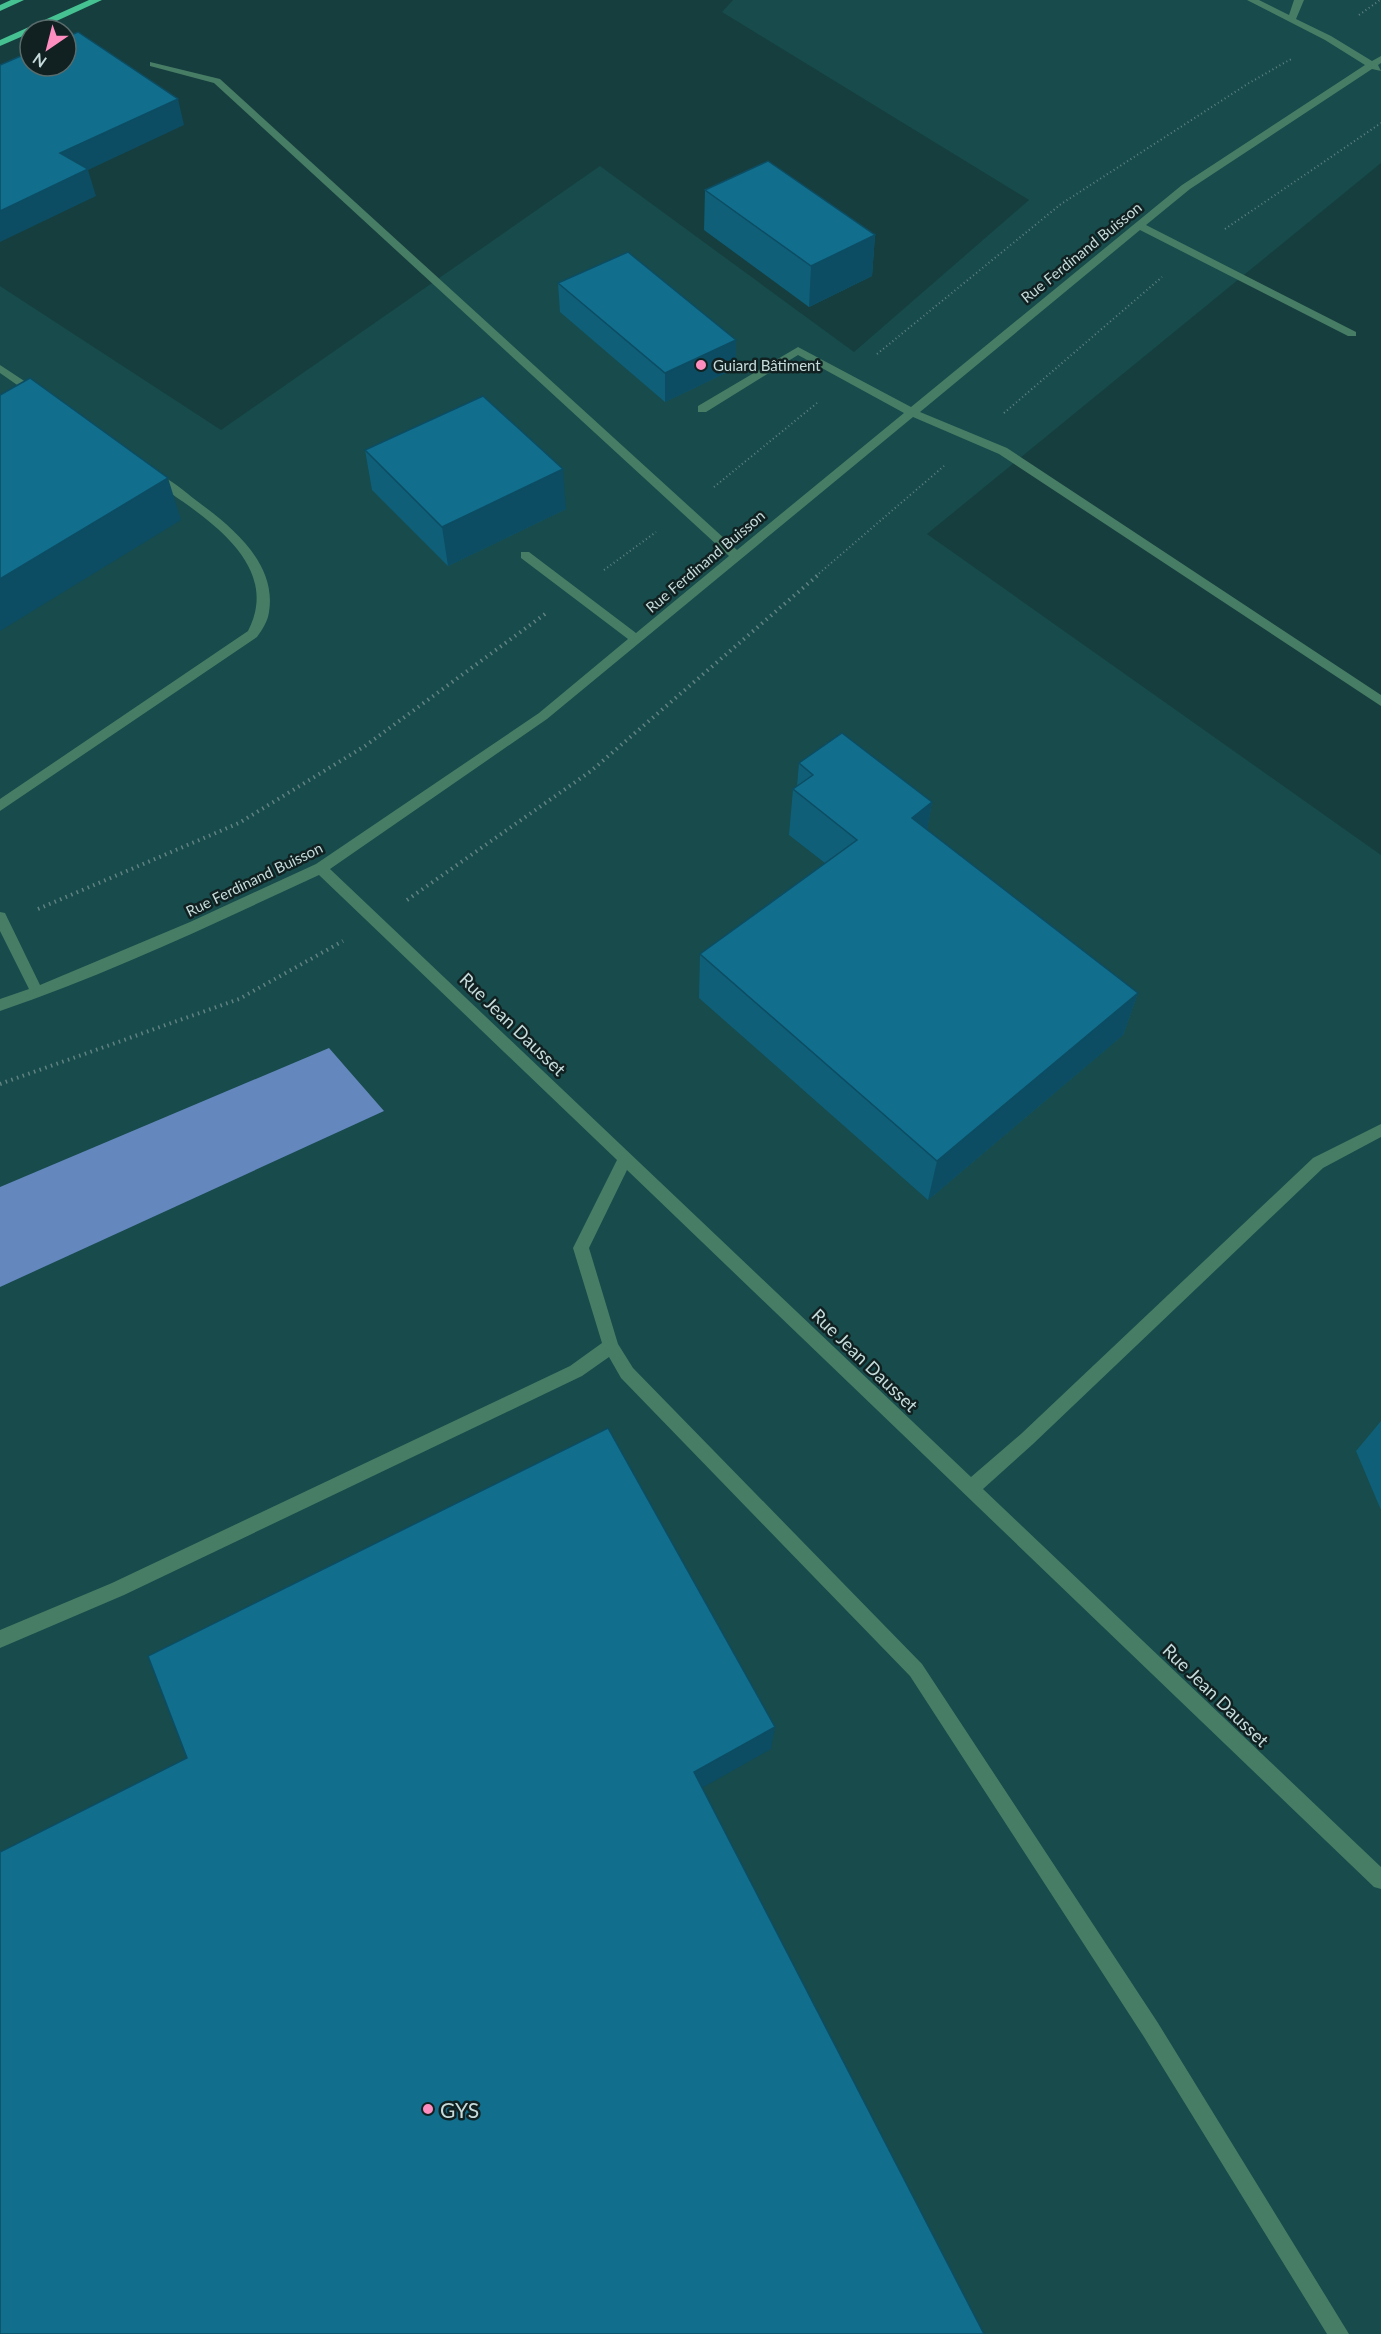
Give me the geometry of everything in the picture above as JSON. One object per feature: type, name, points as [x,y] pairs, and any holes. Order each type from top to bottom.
[{"type":"main road","points":[[0,8],[19,0]]},
{"type":"main road","points":[[0,43],[97,0]]},
{"type":"street","points":[[1252,0],[1378,65]]},
{"type":"street","points":[[1291,20],[1299,0]]},
{"type":"street","points":[[153,64],[217,81],[736,556]]},
{"type":"street","name":"Rue Ferdinand Buisson","points":[[0,1005],[37,993],[195,926],[321,868],[543,716],[1186,187],[1378,65]]},
{"type":"street","points":[[1139,226],[1352,334]]},
{"type":"street","points":[[702,409],[798,350],[911,412],[1003,452],[1381,701]]},
{"type":"street","points":[[0,368],[48,402]]},
{"type":"street","points":[[0,806],[253,634],[263,612],[262,588],[250,555],[222,525],[145,470]]},
{"type":"street","points":[[525,555],[636,639]]},
{"type":"street","name":"Rue Jean Dausset","points":[[321,868],[1381,1880]]},
{"type":"street","points":[[0,917],[37,993]]},
{"type":"street","points":[[971,1488],[1027,1439],[1318,1163],[1381,1130]]},
{"type":"street","points":[[626,1158],[581,1248],[611,1346],[627,1373],[916,1670],[1151,2030],[1339,2334]]},
{"type":"street","points":[[0,1639],[118,1589],[576,1371],[611,1346]]},
{"type":"path","points":[[0,1084],[239,999],[376,921],[591,771],[1192,252],[1381,123]]},
{"type":"shaded area","points":[[733,0],[1381,0],[1381,163],[927,534],[1381,855],[1381,2334],[0,2334],[0,286],[221,430],[600,166],[854,352],[1029,200],[722,12]]},
{"type":"water","points":[[329,1048],[384,1111],[0,1287],[0,1187]]},
{"type":"building","points":[[78,32],[178,99],[60,153],[88,169],[0,211],[0,65],[18,57],[18,78],[78,78]]},
{"type":"building","points":[[768,161],[875,235],[811,266],[705,190]]},
{"type":"building","points":[[628,252],[736,340],[665,373],[558,283]]},
{"type":"building","points":[[30,378],[168,478],[0,579],[0,395]]},
{"type":"building","points":[[483,396],[563,469],[442,527],[365,450]]},
{"type":"building","points":[[842,733],[932,802],[912,818],[1138,993],[937,1161],[700,954],[857,840],[793,789],[813,775],[799,763]]},
{"type":"building","name":"GYS","points":[[608,1428],[775,1727],[694,1772],[984,2334],[0,2334],[0,1852],[187,1758],[148,1656]]},
{"type":"place","name":"Guiard Bâtiment","points":[[701,365]]},
{"type":"place","name":"GYS","points":[[428,2109]]}]
